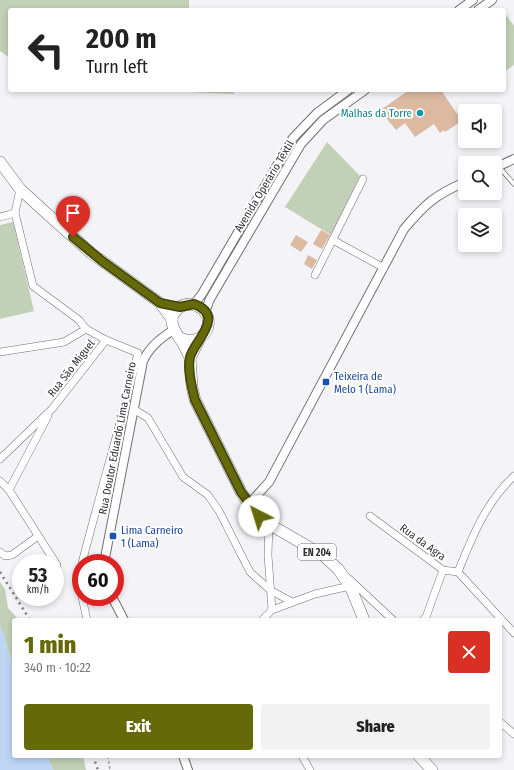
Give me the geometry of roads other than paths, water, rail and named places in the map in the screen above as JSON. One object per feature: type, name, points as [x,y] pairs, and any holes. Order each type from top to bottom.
[{"type":"main road","name":"EN 204","points":[[0,162],[20,189],[91,253],[160,303],[190,358],[192,387],[195,400],[241,492],[249,504],[269,524],[324,556],[338,569],[350,586],[363,618]]},
{"type":"main road","name":"EN 204","points":[[160,303],[180,307],[194,304]]},
{"type":"main road","points":[[190,358],[200,338],[207,329],[208,318],[205,312],[194,304]]},
{"type":"main road","points":[[180,307],[175,329],[190,341],[200,338]]},
{"type":"main road","points":[[421,758],[432,770]]},
{"type":"street","points":[[463,8],[473,0]]},
{"type":"street","points":[[481,8],[492,0]]},
{"type":"street","name":"Avenida Operário Têxtil","points":[[194,304],[202,294],[293,138],[316,113],[345,92]]},
{"type":"street","name":"Avenida Operário Têxtil","points":[[205,312],[210,299],[301,144],[323,120],[363,92]]},
{"type":"street","points":[[502,165],[514,159]]},
{"type":"street","points":[[315,275],[363,179]]},
{"type":"street","points":[[249,504],[269,482],[404,229],[421,208],[441,193],[458,185]]},
{"type":"street","points":[[20,189],[15,213],[33,286],[79,320],[86,329],[106,340],[138,353],[122,421],[102,485],[84,554]]},
{"type":"street","points":[[0,217],[15,213]]},
{"type":"street","points":[[332,240],[384,268]]},
{"type":"street","points":[[0,352],[64,342],[86,329]]},
{"type":"street","name":"Rua Doutor Eduardo Lima Carneiro","points":[[106,554],[135,410],[143,361],[155,342],[175,329]]},
{"type":"street","name":"Rua São Miguel","points":[[0,459],[52,409],[106,340]]},
{"type":"street","name":"Rua São Miguel","points":[[9,490],[52,409]]},
{"type":"street","points":[[135,410],[148,418],[183,478],[208,495],[219,511],[250,572],[270,590],[292,602]]},
{"type":"street","points":[[500,618],[458,572],[475,530],[503,487],[514,476]]},
{"type":"street","points":[[0,481],[9,490],[50,554]]},
{"type":"street","name":"Rua da Agra","points":[[370,516],[443,570],[458,572]]},
{"type":"street","points":[[269,524],[270,590],[272,610]]},
{"type":"street","points":[[0,552],[5,556],[12,555],[38,536]]},
{"type":"street","points":[[338,569],[392,618]]},
{"type":"street","points":[[425,618],[443,570]]},
{"type":"street","points":[[264,618],[272,610],[292,602],[350,586]]},
{"type":"street","points":[[84,606],[87,618]]},
{"type":"street","points":[[117,606],[123,618]]},
{"type":"street","points":[[502,620],[514,633]]},
{"type":"street","points":[[502,724],[514,734]]},
{"type":"street","points":[[184,758],[188,770]]},
{"type":"street","points":[[303,758],[310,770]]},
{"type":"lane","points":[[502,172],[514,184]]},
{"type":"water","points":[[0,625],[12,662],[12,758],[48,758],[53,770],[0,770]]},
{"type":"railway","points":[[0,572],[29,618]]},
{"type":"railway","points":[[94,758],[98,770]]},
{"type":"place","name":"Malhas da Torre","points":[[420,113]]},
{"type":"place","name":"Teixeira de Melo 1 (Lama)","points":[[326,382]]},
{"type":"place","name":"Lima Carneiro 1 (Lama)","points":[[113,536]]}]
